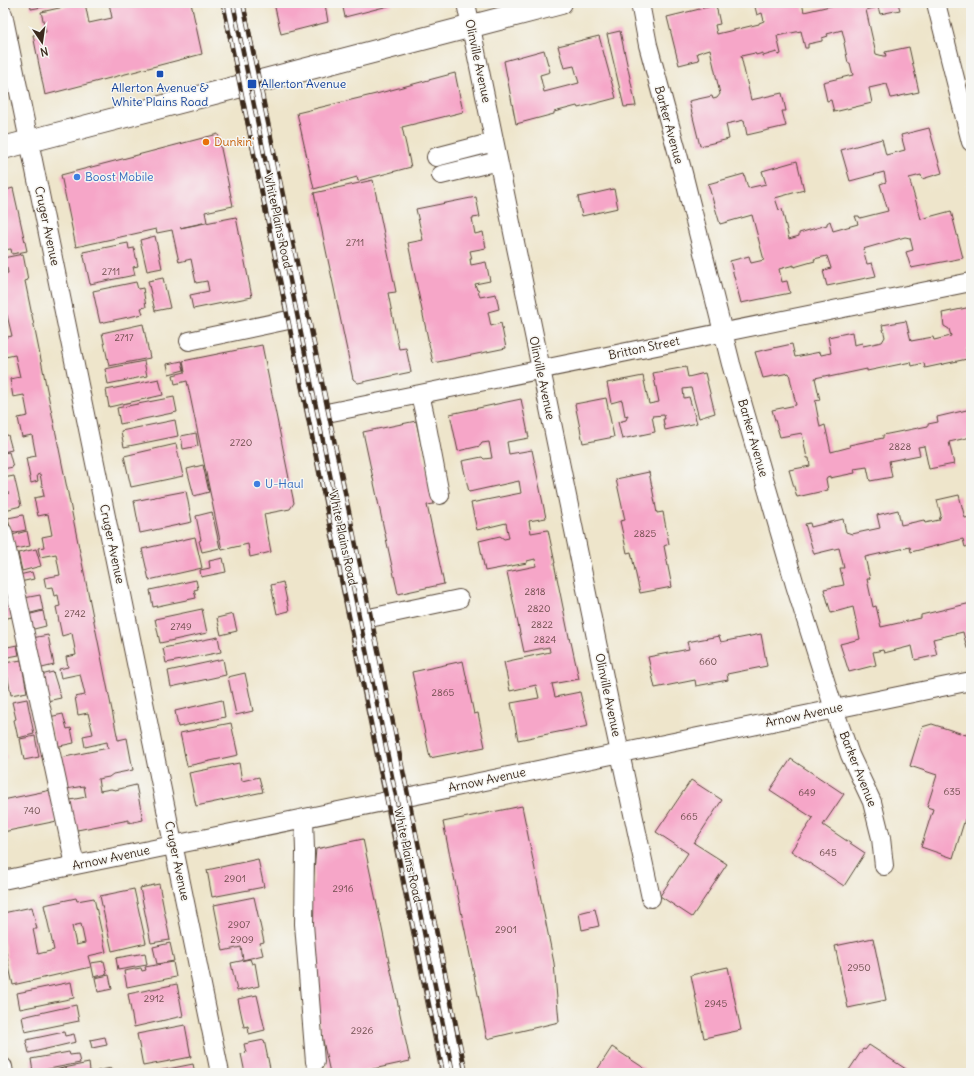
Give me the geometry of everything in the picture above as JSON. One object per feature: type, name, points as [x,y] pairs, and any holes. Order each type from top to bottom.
[{"type":"main road","name":"White Plains Road","points":[[233,3],[452,1073]]},
{"type":"main road","points":[[3,148],[561,3]]},
{"type":"street","name":"Olinville Avenue","points":[[466,3],[651,898]]},
{"type":"street","name":"Barker Avenue","points":[[640,3],[648,45],[683,173],[723,332],[795,585],[834,709],[850,755],[872,802],[881,838],[884,866]]},
{"type":"street","points":[[936,3],[971,142]]},
{"type":"street","name":"Cruger Avenue","points":[[3,14],[220,1073]]},
{"type":"street","points":[[436,156],[494,142]]},
{"type":"street","points":[[440,175],[498,162]]},
{"type":"street","name":"Britton Street","points":[[317,415],[971,282]]},
{"type":"street","points":[[189,341],[298,318]]},
{"type":"street","points":[[420,394],[440,495]]},
{"type":"street","points":[[3,532],[75,865]]},
{"type":"street","points":[[360,620],[459,599]]},
{"type":"street","name":"Arnow Avenue","points":[[3,880],[971,681]]},
{"type":"street","points":[[304,818],[304,924],[315,1062]]},
{"type":"street","points":[[3,1067],[4,1073]]},
{"type":"building","points":[[30,3],[59,3],[59,4],[31,9]]},
{"type":"building","points":[[85,3],[89,23],[112,18],[109,3],[191,3],[202,54],[45,95],[33,35],[46,32],[41,12]]},
{"type":"building","points":[[274,3],[312,3],[313,7],[325,4],[328,22],[281,34]]},
{"type":"building","points":[[342,3],[392,3],[392,5],[345,17]]},
{"type":"building","points":[[754,3],[802,3],[804,12],[843,3],[898,3],[900,10],[880,14],[878,7],[866,10],[876,54],[886,56],[885,52],[909,47],[919,92],[891,98],[887,84],[869,88],[872,103],[834,112],[831,100],[827,101],[823,82],[853,75],[850,63],[848,63],[842,30],[827,34],[828,36],[822,38],[822,41],[808,44],[808,48],[805,48],[801,31],[777,36],[781,54],[778,55],[777,52],[763,56],[763,53],[756,55],[755,53],[741,56],[751,100],[782,93],[786,111],[782,111],[786,126],[747,135],[744,120],[726,124],[729,139],[700,146],[689,101],[712,96],[713,99],[717,98],[720,94],[710,49],[697,53],[699,60],[679,65],[667,17],[716,5],[720,24],[715,25],[717,34],[759,24],[764,21],[762,13],[757,15]]},
{"type":"building","points":[[620,31],[636,106],[624,107],[607,34]]},
{"type":"building","points":[[599,36],[616,98],[578,108],[577,106],[516,124],[504,61],[544,50],[550,72],[540,75],[544,92],[579,83],[574,66],[564,68],[558,46]]},
{"type":"building","points":[[455,73],[463,112],[402,127],[411,167],[358,181],[357,177],[314,189],[297,113]]},
{"type":"building","points":[[929,128],[942,173],[922,179],[921,175],[909,178],[921,219],[951,211],[963,258],[911,268],[906,252],[913,250],[910,238],[905,237],[863,249],[867,264],[872,263],[876,276],[827,286],[823,271],[831,268],[827,256],[814,259],[815,261],[794,267],[794,265],[779,269],[782,282],[787,281],[790,293],[741,303],[730,261],[749,256],[751,263],[764,260],[752,215],[720,224],[708,184],[744,174],[748,188],[766,184],[762,171],[797,161],[804,190],[775,198],[779,210],[782,209],[789,239],[799,236],[799,233],[827,225],[830,221],[833,231],[858,224],[855,216],[859,216],[860,218],[888,211],[880,184],[886,182],[884,172],[850,181],[841,150],[882,139],[886,155],[905,150],[901,135]]},
{"type":"building","points":[[218,134],[233,206],[205,212],[207,222],[180,228],[236,217],[252,297],[193,309],[190,295],[209,291],[207,281],[196,283],[191,259],[179,262],[172,230],[157,233],[156,229],[76,247],[61,175]]},
{"type":"building","points":[[373,180],[396,292],[388,293],[399,349],[406,348],[411,372],[358,383],[353,379],[314,193]]},
{"type":"building","points":[[13,188],[27,251],[12,254],[11,249],[3,250],[3,191]]},
{"type":"building","points":[[614,189],[618,208],[582,216],[578,197]]},
{"type":"building","points":[[476,197],[480,217],[472,218],[475,234],[483,232],[486,248],[470,251],[472,259],[470,259],[471,265],[486,262],[490,281],[475,284],[480,297],[496,294],[499,309],[488,312],[491,326],[501,323],[506,348],[433,363],[408,243],[423,240],[416,209]]},
{"type":"building","points":[[155,236],[162,268],[147,271],[140,240]]},
{"type":"building","points":[[128,243],[129,249],[134,248],[138,266],[133,267],[135,275],[90,284],[83,252]]},
{"type":"building","points":[[23,254],[28,280],[25,281],[118,740],[127,738],[133,770],[98,779],[100,791],[111,789],[115,790],[136,785],[143,820],[129,823],[129,820],[72,831],[65,801],[86,797],[84,786],[66,789],[60,758],[108,748],[107,742],[85,747],[83,736],[93,734],[88,713],[78,715],[75,697],[85,695],[80,674],[61,678],[59,669],[68,667],[66,657],[76,655],[72,633],[62,636],[56,607],[60,606],[58,595],[54,596],[52,587],[46,588],[44,578],[60,575],[56,554],[40,557],[38,548],[44,547],[42,537],[52,535],[48,514],[38,516],[34,498],[44,496],[40,474],[37,475],[38,481],[31,483],[26,458],[36,456],[32,435],[22,437],[18,418],[28,416],[24,395],[13,397],[10,379],[20,377],[15,355],[5,357],[3,346],[3,338],[12,336],[7,315],[3,316],[3,274],[8,273],[7,268],[3,268],[3,258]]},
{"type":"building","points":[[163,278],[170,308],[155,311],[148,281]]},
{"type":"building","points":[[136,282],[138,289],[143,288],[146,307],[141,308],[143,314],[100,323],[93,291]]},
{"type":"building","points":[[971,307],[971,348],[966,349],[967,359],[925,368],[924,363],[912,366],[911,362],[867,371],[867,369],[829,377],[829,375],[815,378],[820,400],[815,401],[820,427],[825,425],[831,452],[850,447],[849,445],[883,438],[883,435],[928,426],[928,424],[938,422],[937,417],[971,409],[971,437],[949,442],[954,464],[929,469],[924,446],[918,447],[920,455],[889,461],[892,477],[870,481],[867,467],[854,469],[855,473],[830,478],[830,476],[827,477],[828,490],[797,497],[789,470],[810,466],[802,433],[780,437],[772,410],[796,405],[789,373],[763,378],[755,352],[792,344],[795,357],[820,352],[821,355],[831,353],[828,337],[852,332],[854,345],[862,343],[863,346],[882,342],[885,337],[882,325],[906,321],[911,341],[933,337],[934,340],[951,336],[949,329],[944,326],[942,313]]},
{"type":"building","points":[[143,324],[150,358],[109,366],[102,333]]},
{"type":"building","points":[[262,345],[294,503],[290,509],[264,514],[271,552],[250,557],[248,544],[222,550],[187,381],[175,384],[173,375],[185,372],[183,361]]},
{"type":"building","points":[[144,361],[147,376],[108,384],[105,369]]},
{"type":"building","points":[[182,361],[184,370],[169,374],[167,364]]},
{"type":"building","points":[[686,367],[688,377],[705,373],[715,413],[699,418],[691,388],[683,389],[684,398],[689,397],[697,423],[665,430],[663,419],[665,419],[664,415],[652,416],[655,432],[622,439],[618,422],[626,420],[628,415],[625,416],[622,400],[611,403],[607,383],[643,376],[649,404],[659,402],[653,373]]},
{"type":"building","points":[[159,379],[163,395],[109,407],[106,390]]},
{"type":"building","points":[[174,397],[177,412],[120,424],[117,408]]},
{"type":"building","points":[[606,398],[614,437],[583,443],[575,404]]},
{"type":"building","points":[[521,399],[529,438],[507,442],[509,454],[532,450],[546,518],[529,521],[531,533],[548,530],[570,642],[579,679],[552,684],[555,697],[580,692],[588,726],[518,740],[511,703],[539,698],[536,685],[510,691],[504,662],[550,652],[549,647],[524,652],[507,572],[536,566],[535,559],[527,561],[527,563],[485,571],[479,541],[500,536],[504,539],[509,538],[506,523],[477,530],[471,503],[521,493],[519,481],[469,492],[462,461],[482,457],[484,459],[492,458],[489,442],[482,443],[480,446],[458,451],[450,414]]},
{"type":"building","points":[[175,420],[178,436],[124,447],[121,431]]},
{"type":"building","points":[[416,421],[434,504],[427,505],[444,584],[398,594],[363,432]]},
{"type":"building","points":[[196,433],[198,446],[183,449],[181,436]]},
{"type":"building","points":[[8,435],[12,450],[3,452],[3,436]]},
{"type":"building","points":[[176,444],[183,476],[131,487],[124,456]]},
{"type":"building","points":[[9,452],[13,467],[3,469],[3,453]]},
{"type":"building","points":[[203,465],[209,492],[194,496],[187,469]]},
{"type":"building","points":[[649,472],[657,513],[663,512],[669,544],[664,546],[672,587],[640,593],[631,552],[627,553],[620,521],[625,520],[616,479]]},
{"type":"building","points":[[14,476],[21,506],[5,510],[3,478]]},
{"type":"building","points":[[186,491],[192,522],[140,533],[134,501]]},
{"type":"building","points":[[959,495],[965,518],[971,517],[971,546],[965,547],[963,539],[911,552],[910,547],[865,557],[870,579],[867,579],[873,607],[876,606],[881,627],[921,618],[921,615],[971,603],[971,647],[967,648],[963,632],[933,639],[937,655],[915,660],[912,646],[884,653],[883,650],[873,652],[876,665],[849,672],[840,644],[860,639],[853,607],[831,613],[824,589],[844,585],[840,568],[844,568],[839,548],[814,554],[805,524],[810,523],[811,527],[843,519],[846,532],[852,534],[880,528],[877,515],[898,510],[901,525],[924,520],[925,523],[939,520],[941,515],[937,500]]},
{"type":"building","points":[[212,512],[220,548],[202,552],[196,516]]},
{"type":"building","points":[[23,515],[26,530],[11,533],[8,518]]},
{"type":"building","points":[[27,531],[30,546],[15,549],[12,535]]},
{"type":"building","points":[[195,537],[202,568],[149,580],[142,549]]},
{"type":"building","points":[[36,549],[41,566],[22,571],[18,553]]},
{"type":"building","points":[[223,558],[226,572],[201,577],[200,570],[210,568],[209,561]]},
{"type":"building","points":[[32,572],[34,579],[20,582],[19,575]]},
{"type":"building","points":[[196,580],[198,589],[194,590],[196,598],[153,607],[150,590]]},
{"type":"building","points":[[3,582],[6,596],[3,596]]},
{"type":"building","points":[[283,582],[289,611],[277,614],[271,585]]},
{"type":"building","points":[[40,595],[43,610],[27,614],[24,598]]},
{"type":"building","points":[[9,601],[12,617],[3,619],[3,602]]},
{"type":"building","points":[[202,609],[207,633],[160,643],[155,619]]},
{"type":"building","points":[[43,611],[46,626],[30,630],[27,615]]},
{"type":"building","points":[[233,614],[237,631],[221,635],[217,618]]},
{"type":"building","points":[[761,634],[767,666],[727,674],[728,680],[696,686],[695,680],[655,688],[648,657],[689,649],[687,642],[719,636],[721,642]]},
{"type":"building","points":[[48,635],[54,665],[38,669],[32,638]]},
{"type":"building","points":[[218,637],[221,652],[166,663],[163,648]]},
{"type":"building","points":[[17,645],[19,655],[3,658],[3,648]]},
{"type":"building","points":[[223,659],[226,675],[171,687],[168,671]]},
{"type":"building","points":[[21,660],[27,692],[11,695],[5,663]]},
{"type":"building","points":[[463,661],[474,714],[478,713],[485,747],[430,758],[412,672]]},
{"type":"building","points":[[53,672],[61,698],[47,701],[41,675]]},
{"type":"building","points":[[245,673],[253,711],[236,715],[228,677]]},
{"type":"building","points":[[27,699],[34,734],[18,738],[12,702]]},
{"type":"building","points":[[222,700],[225,717],[178,727],[175,711]]},
{"type":"building","points":[[63,714],[67,729],[71,728],[74,743],[55,747],[49,717]]},
{"type":"building","points":[[231,723],[238,755],[187,766],[180,733]]},
{"type":"building","points":[[971,723],[971,821],[965,819],[953,858],[921,847],[933,809],[927,807],[937,775],[910,766],[922,727],[932,724],[966,735]]},
{"type":"building","points":[[35,736],[39,757],[24,760],[20,739]]},
{"type":"building","points":[[3,745],[7,758],[3,759]]},
{"type":"building","points":[[791,759],[844,794],[823,825],[865,853],[844,886],[791,851],[813,818],[770,790]]},
{"type":"building","points":[[239,763],[242,781],[259,777],[263,792],[196,806],[189,773]]},
{"type":"building","points":[[691,780],[722,800],[694,843],[727,864],[692,917],[660,896],[688,853],[656,832]]},
{"type":"building","points":[[51,790],[57,821],[3,832],[3,800]]},
{"type":"building","points":[[522,806],[554,963],[559,1022],[487,1039],[443,822]]},
{"type":"building","points":[[363,839],[410,1061],[355,1073],[330,1073],[314,999],[309,927],[316,849]]},
{"type":"building","points":[[258,859],[264,887],[212,897],[207,870]]},
{"type":"building","points":[[159,884],[170,940],[151,943],[140,888]]},
{"type":"building","points":[[134,889],[146,943],[112,951],[100,896]]},
{"type":"building","points":[[254,897],[264,942],[260,943],[263,955],[243,960],[241,947],[223,951],[214,905]]},
{"type":"building","points":[[76,898],[77,901],[94,898],[106,952],[88,956],[91,967],[13,985],[3,939],[3,913],[32,907],[37,929],[33,929],[38,954],[54,950],[44,905]],"holes":[[[81,924],[85,943],[76,945],[72,926]]]},
{"type":"building","points":[[595,909],[599,926],[582,930],[579,913]]},
{"type":"building","points":[[873,938],[886,1000],[848,1008],[835,946]]},
{"type":"building","points":[[170,943],[174,961],[157,964],[153,947]]},
{"type":"building","points":[[145,953],[147,965],[118,970],[116,958]]},
{"type":"building","points":[[250,959],[252,964],[255,963],[259,986],[237,991],[231,963]]},
{"type":"building","points":[[104,961],[107,974],[94,977],[91,963]]},
{"type":"building","points":[[173,962],[176,977],[127,987],[124,971],[141,968],[142,971],[146,970],[145,967]]},
{"type":"building","points":[[728,967],[741,1030],[704,1038],[691,975]]},
{"type":"building","points":[[109,975],[112,989],[98,992],[95,978]]},
{"type":"building","points":[[71,982],[74,998],[20,1009],[17,993]]},
{"type":"building","points":[[177,984],[183,1016],[134,1027],[128,994]]},
{"type":"building","points":[[257,995],[265,1030],[249,1034],[248,1026],[244,1027],[238,999]]},
{"type":"building","points":[[76,1005],[79,1021],[25,1032],[22,1017]]},
{"type":"building","points":[[185,1025],[191,1057],[143,1066],[137,1034]]},
{"type":"building","points":[[64,1032],[65,1036],[74,1034],[76,1042],[29,1053],[26,1040]]},
{"type":"building","points":[[105,1037],[107,1045],[92,1048],[90,1040]]},
{"type":"building","points":[[264,1040],[271,1073],[245,1073],[241,1054],[246,1053],[244,1044]]},
{"type":"building","points":[[869,1045],[912,1073],[847,1073],[863,1049],[865,1050]]},
{"type":"building","points":[[612,1047],[644,1068],[641,1073],[595,1073]]},
{"type":"building","points":[[69,1052],[70,1055],[78,1054],[80,1063],[33,1072],[31,1059]]},
{"type":"building","points":[[89,1063],[90,1071],[81,1073],[39,1073]]},
{"type":"building","points":[[193,1064],[195,1073],[153,1073],[153,1072]]},
{"type":"building","points":[[111,1068],[112,1073],[97,1073],[97,1071]]},
{"type":"building","points":[[552,1069],[558,1073],[549,1073]]},
{"type":"railway","points":[[223,3],[443,1073]]},
{"type":"railway","points":[[233,3],[453,1073]]},
{"type":"railway","points":[[243,3],[466,1073]]},
{"type":"place","name":"Allerton Avenue & White Plains Road","points":[[160,74]]},
{"type":"place","name":"Allerton Avenue","points":[[252,84]]},
{"type":"place","name":"Dunkin'","points":[[206,142]]},
{"type":"place","name":"Boost Mobile","points":[[77,177]]},
{"type":"place","name":"U-Haul","points":[[257,484]]}]
